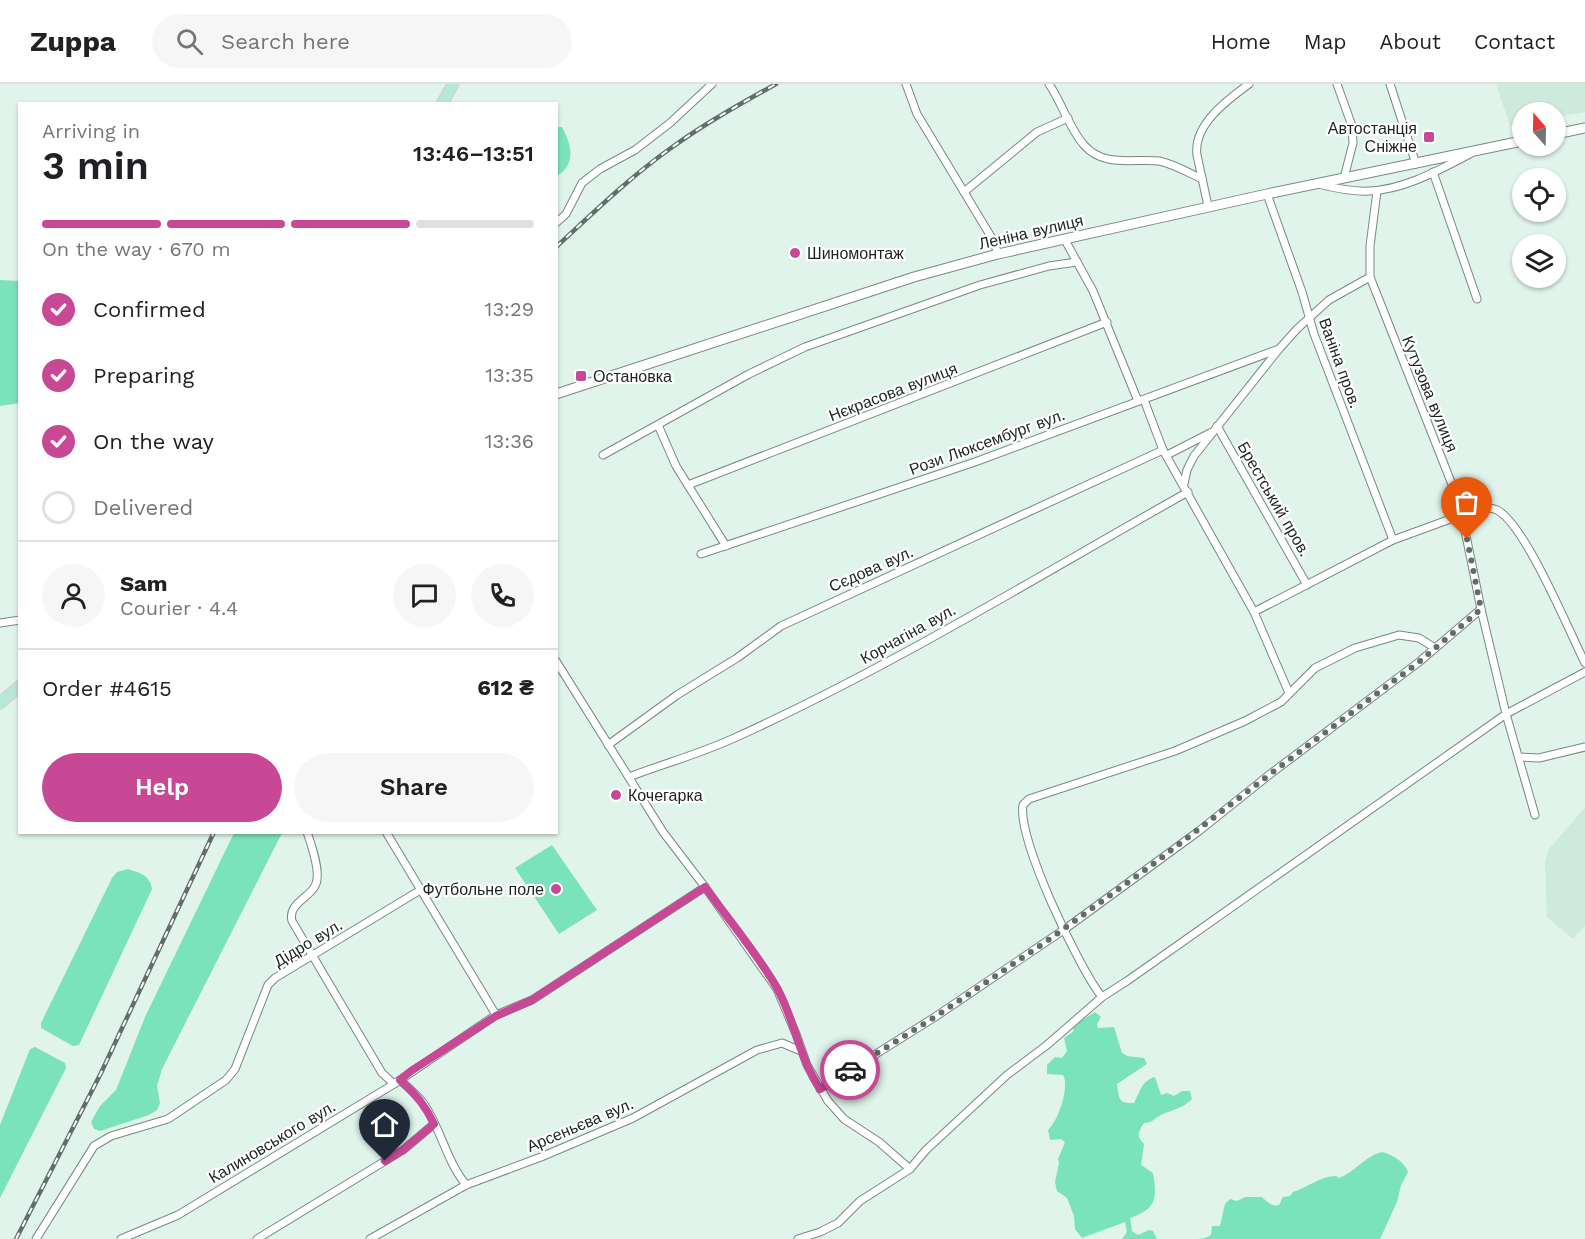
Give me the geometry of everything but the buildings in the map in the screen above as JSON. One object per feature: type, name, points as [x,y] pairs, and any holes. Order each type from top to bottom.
[{"type":"main road","points":[[443,102],[453,84]]},
{"type":"main road","points":[[1566,132],[1585,128]]},
{"type":"main road","name":"Леніна вулиця","points":[[558,393],[914,277],[998,254],[1208,206],[1512,143]]},
{"type":"main road","points":[[0,703],[18,688]]},
{"type":"street","points":[[558,221],[566,214],[582,183],[635,150],[670,123],[712,84]]},
{"type":"street","points":[[906,84],[917,114],[993,240],[998,254]]},
{"type":"street","points":[[1049,84],[1086,147],[1101,157],[1126,162],[1158,161],[1202,179]]},
{"type":"street","points":[[1208,206],[1196,146],[1199,135],[1224,104],[1249,84]]},
{"type":"street","points":[[1337,84],[1353,134],[1353,143],[1344,178]]},
{"type":"street","points":[[1393,86],[1416,164]]},
{"type":"street","points":[[964,192],[1037,132],[1068,118]]},
{"type":"street","points":[[1315,184],[1358,191],[1377,191],[1433,172],[1479,150]]},
{"type":"street","points":[[1433,172],[1478,299]]},
{"type":"street","name":"Кутузова вулиця","points":[[1377,191],[1370,246],[1371,277],[1455,492],[1506,714],[1535,815]]},
{"type":"street","name":"Ваніна пров.","points":[[1267,194],[1309,318],[1394,540]]},
{"type":"street","points":[[1065,240],[1107,322],[1165,452],[1254,612],[1289,693]]},
{"type":"street","points":[[603,455],[767,365],[805,347],[980,285],[1049,266],[1077,262]]},
{"type":"street","points":[[1184,484],[1187,470],[1194,456],[1279,349],[1329,300],[1371,277]]},
{"type":"street","name":"Нєкрасова вулиця","points":[[688,485],[1107,322]]},
{"type":"street","name":"Рози Люксембург вул.","points":[[702,554],[975,462],[1279,349]]},
{"type":"street","points":[[658,425],[676,466],[726,546]]},
{"type":"street","name":"Сєдова вул.","points":[[608,745],[677,695],[737,658],[781,626],[1215,429]]},
{"type":"street","name":"Брестський пров.","points":[[1215,429],[1307,585]]},
{"type":"street","name":"Корчагіна вул.","points":[[629,777],[729,740],[815,700],[1188,492]]},
{"type":"street","points":[[1254,612],[1394,540],[1488,507],[1497,510],[1515,527],[1538,566],[1585,663]]},
{"type":"street","points":[[820,1089],[935,1017],[1065,929],[1199,831],[1435,648],[1481,609]]},
{"type":"street","points":[[0,623],[18,620]]},
{"type":"street","points":[[1102,997],[1077,958],[1035,861],[1023,821],[1023,805],[1029,799],[1175,751],[1245,721],[1281,702],[1315,668],[1329,659],[1388,637],[1408,635],[1419,638],[1435,648]]},
{"type":"street","points":[[558,664],[663,832],[777,988],[801,1051],[820,1089],[836,1111],[879,1142],[910,1169]]},
{"type":"street","points":[[798,1239],[838,1223],[860,1201],[910,1169],[926,1150],[1007,1075],[1047,1045],[1102,997],[1506,714],[1585,673]]},
{"type":"street","points":[[1576,749],[1585,739]]},
{"type":"street","points":[[1519,757],[1539,758],[1585,747]]},
{"type":"street","points":[[308,834],[318,879],[314,887],[293,908],[292,921],[382,1073],[414,1092],[425,1106],[447,1156],[466,1185]]},
{"type":"street","points":[[387,834],[496,1016]]},
{"type":"street","name":"Калиновського вул.","points":[[121,1239],[178,1215],[397,1082],[496,1016],[532,1000],[705,887]]},
{"type":"street","name":"Дідро вул.","points":[[36,1239],[94,1146],[111,1136],[168,1119],[226,1080],[235,1069],[268,985],[313,955],[422,890]]},
{"type":"street","name":"Арсеньєва вул.","points":[[370,1239],[466,1185],[541,1157],[633,1118],[757,1050],[783,1043],[801,1051]]},
{"type":"street","points":[[257,1239],[403,1150],[434,1124]]},
{"type":"shaded area","points":[[1496,84],[1585,84],[1585,112],[1566,115],[1566,102],[1512,102],[1512,126],[1510,126]]},
{"type":"shaded area","points":[[1585,807],[1585,926],[1573,939],[1547,917],[1545,863],[1549,849]]},
{"type":"green space","points":[[558,127],[562,127],[570,148],[570,160],[558,175]]},
{"type":"green space","points":[[0,280],[18,281],[18,403],[0,406]]},
{"type":"green space","points":[[234,834],[281,834],[162,1069],[157,1086],[160,1103],[157,1110],[149,1115],[100,1131],[94,1129],[91,1122],[100,1106],[116,1090],[145,1017]]},
{"type":"green space","name":"Футбольне поле","points":[[552,845],[597,910],[559,934],[515,868]]},
{"type":"green space","points":[[128,869],[147,878],[152,889],[79,1045],[73,1046],[41,1028],[41,1023],[112,878],[117,872]]},
{"type":"green space","points":[[1095,1012],[1101,1017],[1097,1024],[1098,1028],[1114,1027],[1122,1053],[1127,1056],[1144,1058],[1147,1064],[1117,1084],[1122,1101],[1134,1103],[1144,1084],[1155,1077],[1161,1095],[1167,1093],[1174,1096],[1182,1091],[1190,1091],[1192,1099],[1181,1107],[1144,1123],[1139,1131],[1140,1139],[1144,1144],[1141,1165],[1153,1173],[1155,1196],[1146,1211],[1130,1218],[1132,1231],[1138,1235],[1149,1230],[1153,1231],[1157,1239],[1122,1239],[1127,1232],[1125,1222],[1082,1238],[1075,1229],[1074,1216],[1067,1198],[1057,1191],[1055,1182],[1058,1159],[1065,1142],[1061,1139],[1050,1140],[1048,1130],[1056,1119],[1062,1104],[1065,1080],[1063,1075],[1047,1074],[1047,1065],[1055,1057],[1062,1058],[1067,1051],[1064,1038],[1073,1032],[1074,1025]]},
{"type":"green space","points":[[35,1047],[65,1063],[66,1068],[0,1198],[0,1125],[30,1049]]},
{"type":"green space","points":[[1382,1152],[1397,1159],[1408,1172],[1380,1239],[1198,1239],[1211,1235],[1212,1226],[1220,1226],[1225,1204],[1230,1199],[1237,1201],[1245,1197],[1262,1197],[1272,1205],[1279,1205],[1283,1197],[1290,1196],[1293,1192],[1325,1178],[1336,1176],[1339,1178],[1370,1157]]},
{"type":"railway","points":[[558,245],[656,159],[709,122],[776,84]]},
{"type":"railway","points":[[16,1239],[101,1073],[213,834]]},
{"type":"way so far","points":[[850,1070],[935,1017],[1065,929],[1199,831],[1419,662],[1481,609],[1467,539]]},
{"type":"place","name":"Автостанція Сніжне","points":[[1429,137]]},
{"type":"place","name":"Шиномонтаж","points":[[795,253]]},
{"type":"place","name":"Остановка","points":[[581,376]]},
{"type":"place","name":"Кочегарка","points":[[616,795]]},
{"type":"place","name":"Футбольне поле","points":[[556,889]]},
{"type":"route","points":[[385,1161],[403,1150],[434,1124],[425,1106],[400,1080],[496,1016],[532,1000],[705,887],[777,988],[801,1051],[820,1089],[850,1070]]}]
